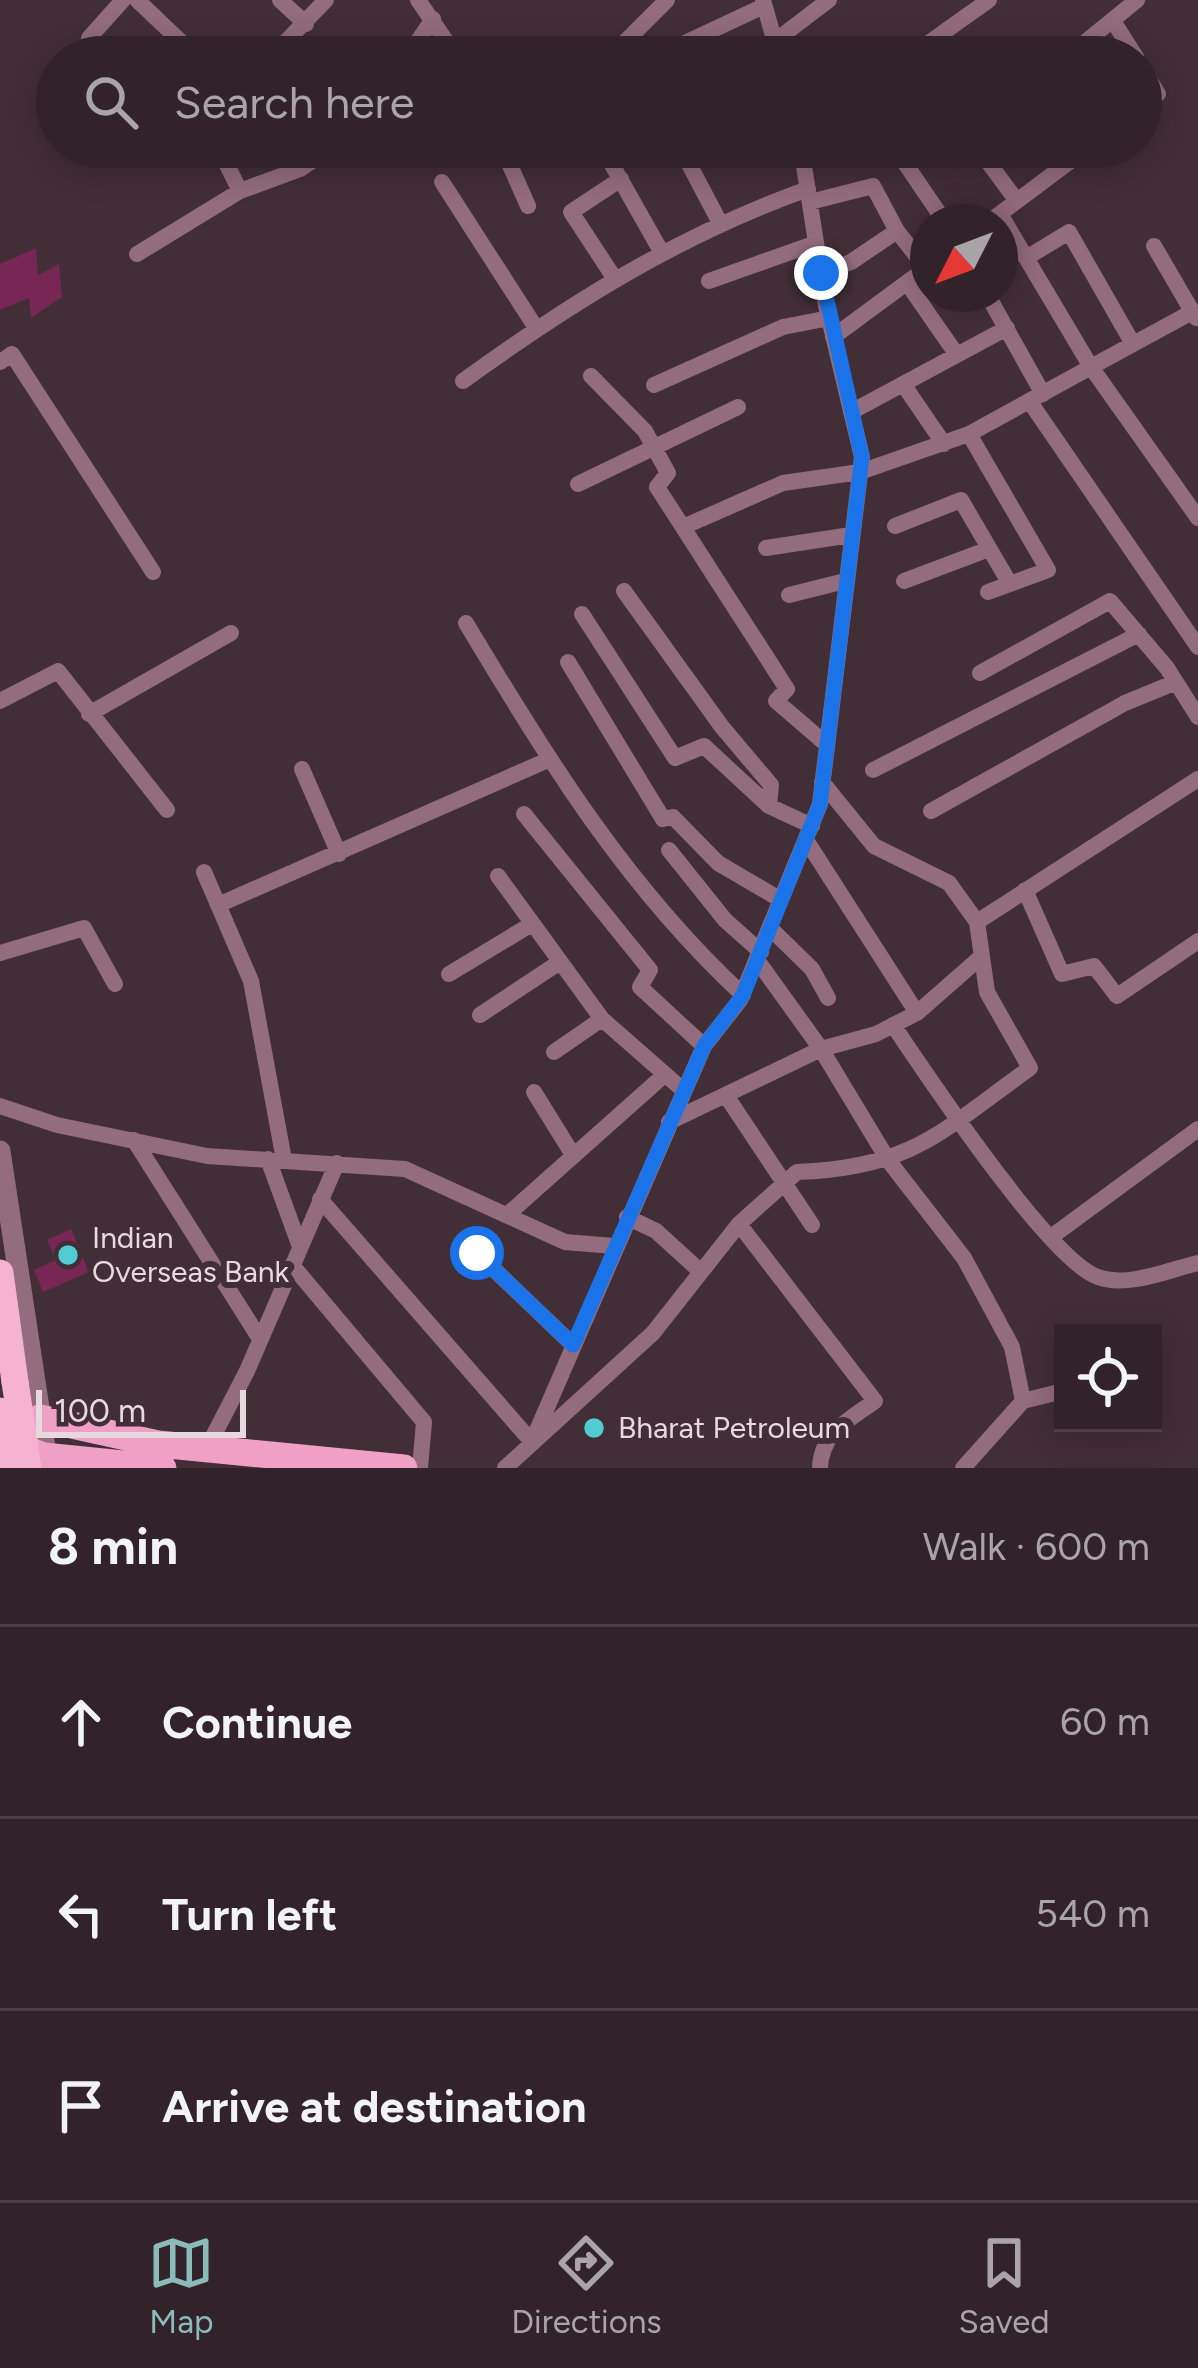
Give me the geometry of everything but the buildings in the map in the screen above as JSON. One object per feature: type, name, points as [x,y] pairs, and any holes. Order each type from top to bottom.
[{"type":"highway","points":[[0,1273],[15,1382],[40,1464]]},
{"type":"highway","points":[[0,1411],[9,1468]]},
{"type":"main road","points":[[0,1437],[40,1418],[206,1450],[404,1468]]},
{"type":"main road","points":[[0,1437],[40,1464],[164,1468]]},
{"type":"street","points":[[91,36],[123,0]]},
{"type":"street","points":[[137,0],[175,36]]},
{"type":"street","points":[[280,0],[306,24]]},
{"type":"street","points":[[293,36],[326,0]]},
{"type":"street","points":[[418,0],[444,36]]},
{"type":"street","points":[[631,36],[667,0]]},
{"type":"street","points":[[791,36],[829,0]]},
{"type":"street","points":[[937,36],[988,0]]},
{"type":"street","points":[[1094,36],[1137,0]]},
{"type":"street","points":[[698,36],[764,3],[773,36]]},
{"type":"street","points":[[421,36],[433,19]]},
{"type":"street","points":[[1113,21],[1123,36]]},
{"type":"street","points":[[228,168],[239,191]]},
{"type":"street","points":[[137,254],[239,191],[302,168]]},
{"type":"street","points":[[511,168],[528,206]]},
{"type":"street","points":[[615,168],[662,253]]},
{"type":"street","points":[[691,168],[719,220]]},
{"type":"street","points":[[532,1442],[683,1090],[704,1046],[743,995],[809,833],[822,782],[862,457],[829,318],[804,168]]},
{"type":"street","points":[[908,168],[933,204]]},
{"type":"street","points":[[993,168],[1017,201]]},
{"type":"street","points":[[1013,204],[1062,168]]},
{"type":"street","points":[[616,279],[571,212],[621,178]]},
{"type":"street","points":[[442,182],[536,328]]},
{"type":"street","points":[[463,381],[536,328],[719,220],[809,196],[874,186],[910,247]]},
{"type":"street","points":[[821,273],[851,262],[897,231]]},
{"type":"street","points":[[1027,258],[1069,232],[1133,344]]},
{"type":"street","points":[[709,281],[816,243]]},
{"type":"street","points":[[683,527],[783,483],[860,472],[969,434],[1133,344],[1195,316],[1154,246]]},
{"type":"street","points":[[1018,247],[1091,367],[1198,518]]},
{"type":"street","points":[[833,337],[910,281]]},
{"type":"street","points":[[907,283],[957,355]]},
{"type":"street","points":[[998,312],[1037,398],[1198,647]]},
{"type":"street","points":[[655,385],[783,327],[829,318]]},
{"type":"street","points":[[851,412],[1007,328]]},
{"type":"street","points":[[0,362],[12,353],[153,572]]},
{"type":"street","points":[[591,376],[654,447],[668,473],[657,487],[787,689],[776,700],[826,744]]},
{"type":"street","points":[[903,384],[944,444]]},
{"type":"street","points":[[578,484],[738,407]]},
{"type":"street","points":[[969,434],[1048,570],[988,592]]},
{"type":"street","points":[[895,526],[961,500],[1010,584]]},
{"type":"street","points":[[766,548],[851,535]]},
{"type":"street","points":[[904,581],[989,548]]},
{"type":"street","points":[[789,595],[845,581]]},
{"type":"street","points":[[624,591],[722,727],[771,784],[769,806]]},
{"type":"street","points":[[980,673],[1110,601],[1176,682],[1198,717]]},
{"type":"street","points":[[582,614],[675,758],[704,746],[769,806],[809,833],[917,1012]]},
{"type":"street","points":[[466,623],[548,760],[657,907],[743,995]]},
{"type":"street","points":[[89,714],[231,633]]},
{"type":"street","points":[[873,770],[1138,634]]},
{"type":"street","points":[[568,662],[663,819],[673,817],[718,863],[782,900]]},
{"type":"street","points":[[0,701],[58,671],[167,811]]},
{"type":"street","points":[[931,812],[1125,703],[1176,682]]},
{"type":"street","points":[[218,905],[548,760]]},
{"type":"street","points":[[302,769],[339,854]]},
{"type":"street","points":[[977,922],[1198,779]]},
{"type":"street","points":[[505,1468],[652,1333],[739,1224],[797,1172],[858,1170],[914,1150],[1030,1068],[987,992],[977,922],[949,884],[874,846],[822,782]]},
{"type":"street","points":[[524,814],[650,970],[640,987],[704,1046]]},
{"type":"street","points":[[669,850],[759,956],[888,1160],[964,1258],[1012,1347],[1023,1401]]},
{"type":"street","points":[[204,872],[251,982],[276,1160],[300,1247]]},
{"type":"street","points":[[498,876],[602,1019],[662,1077],[683,1090]]},
{"type":"street","points":[[1025,890],[1062,974],[1094,966],[1117,996],[1198,941]]},
{"type":"street","points":[[449,974],[532,924]]},
{"type":"street","points":[[0,953],[84,928],[115,984]]},
{"type":"street","points":[[770,928],[812,969],[828,998]]},
{"type":"street","points":[[669,1121],[821,1049],[893,1025],[917,1012],[982,956]]},
{"type":"street","points":[[480,1016],[560,962]]},
{"type":"street","points":[[554,1052],[602,1019]]},
{"type":"street","points":[[893,1025],[957,1120],[1052,1238],[1096,1277],[1123,1281],[1198,1263]]},
{"type":"street","points":[[507,1215],[662,1077]]},
{"type":"street","points":[[534,1091],[573,1155]]},
{"type":"street","points":[[727,1097],[812,1225]]},
{"type":"street","points":[[0,1106],[207,1156],[405,1169],[566,1242],[614,1246]]},
{"type":"street","points":[[1052,1238],[1198,1129]]},
{"type":"street","points":[[134,1141],[260,1339]]},
{"type":"street","points":[[0,1151],[40,1418],[40,1464]]},
{"type":"street","points":[[206,1450],[338,1163]]},
{"type":"street","points":[[320,1199],[532,1442]]},
{"type":"street","points":[[627,1216],[656,1231],[701,1272]]},
{"type":"street","points":[[739,1224],[875,1401],[834,1430],[821,1452],[820,1468]]},
{"type":"street","points":[[477,1253],[573,1345]]},
{"type":"street","points":[[292,1265],[424,1422],[420,1468]]},
{"type":"street","points":[[963,1468],[1023,1401],[1054,1392]]},
{"type":"place","name":"Indian Overseas Bank","points":[[68,1255]]},
{"type":"place","name":"Bharat Petroleum","points":[[594,1428]]},
{"type":"route","points":[[477,1253],[573,1345],[704,1046],[743,995],[820,804],[832,674],[862,457],[821,273]]}]
